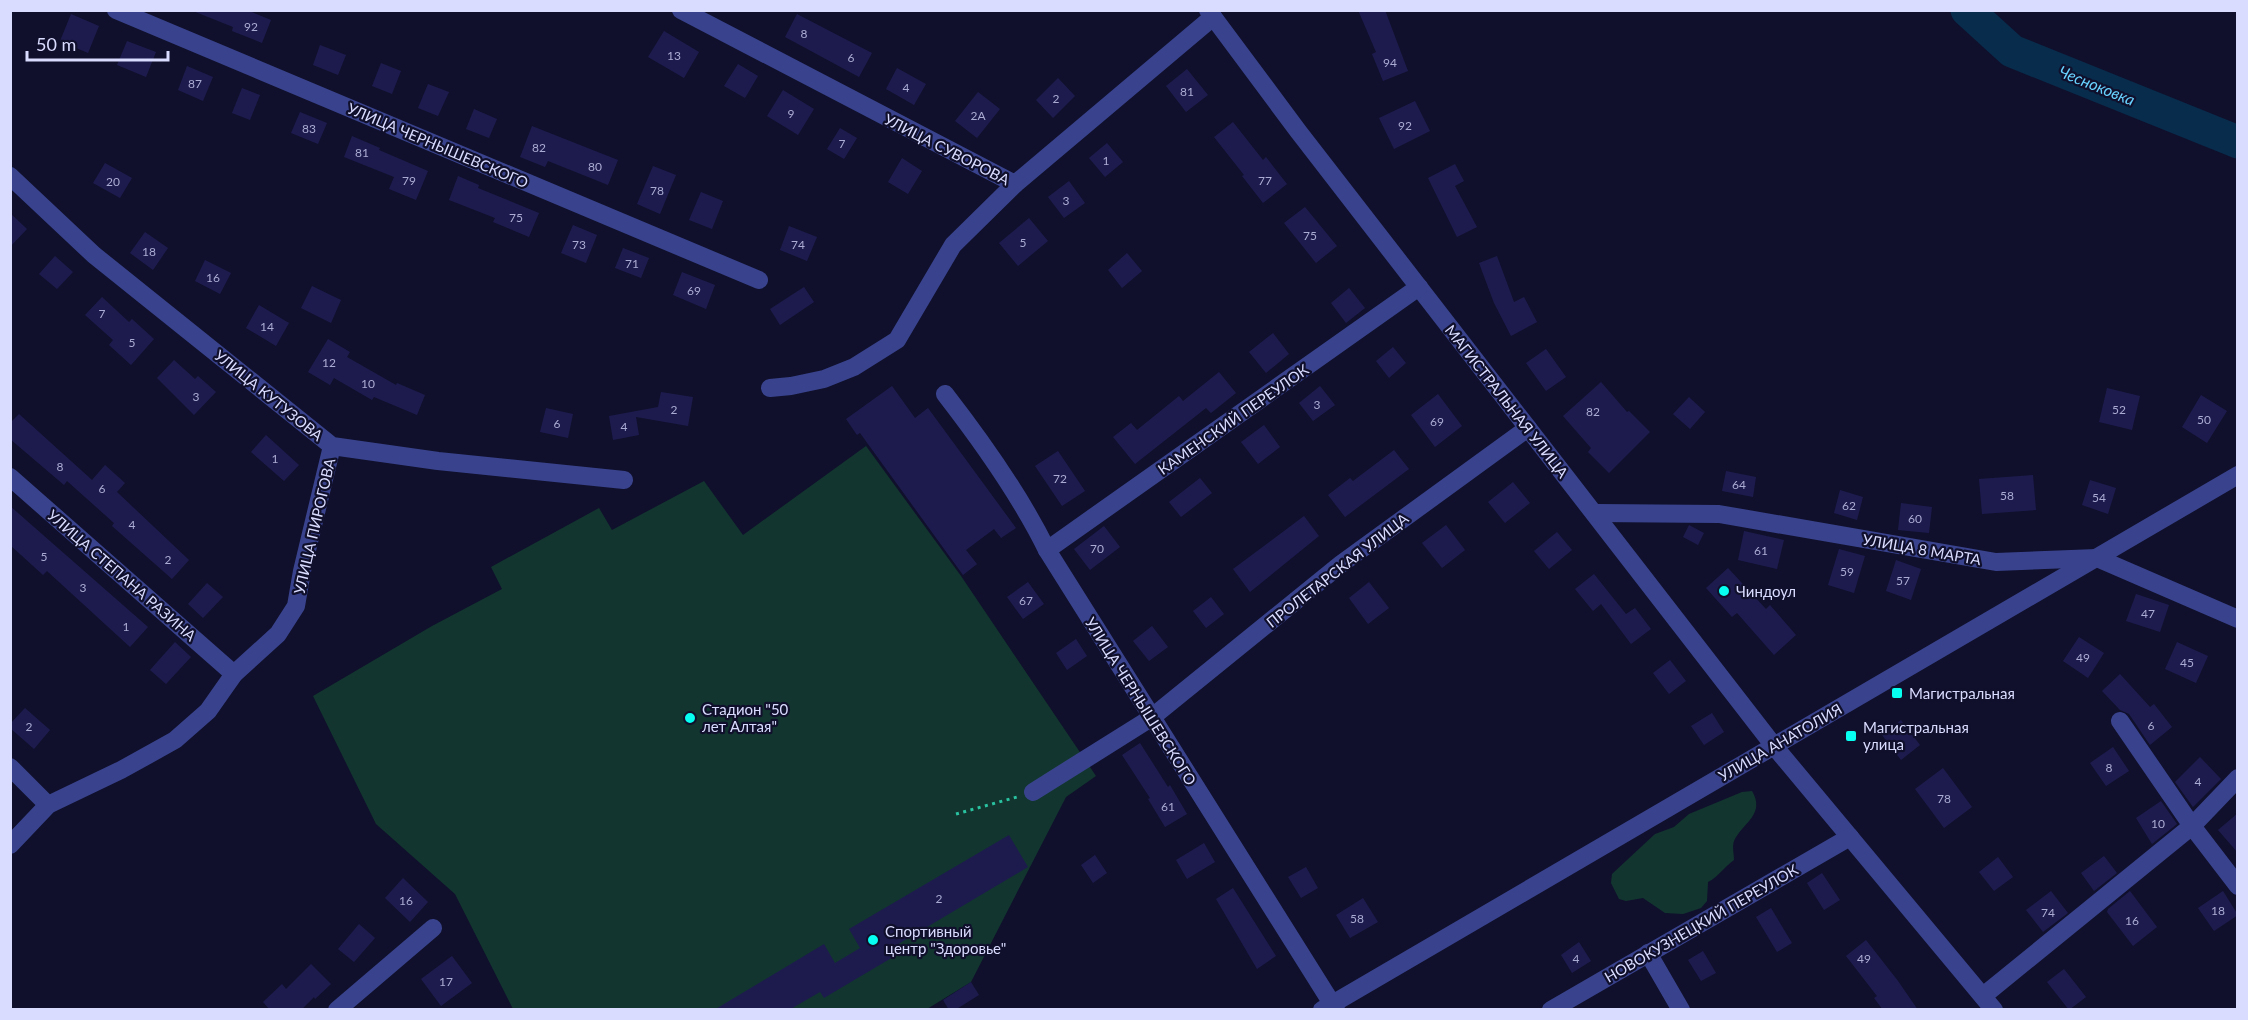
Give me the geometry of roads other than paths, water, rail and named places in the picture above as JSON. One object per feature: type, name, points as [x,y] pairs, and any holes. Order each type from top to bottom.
[{"type":"street","name":"УЛИЦА ЧЕРНЫШЕВСКОГО","points":[[116,10],[759,280]]},
{"type":"street","name":"УЛИЦА СУВОРОВА","points":[[681,10],[1014,184],[1211,14]]},
{"type":"street","name":"МАГИСТРАЛЬНАЯ УЛИЦА","points":[[1211,14],[1774,746],[1988,1003]]},
{"type":"street","name":"УЛИЦА КУТУЗОВА","points":[[10,176],[93,255],[332,446],[438,461],[624,480]]},
{"type":"street","points":[[770,388],[824,379],[854,367],[897,340],[953,245],[1014,184]]},
{"type":"street","name":"КАМЕНСКИЙ ПЕРЕУЛОК","points":[[1047,550],[1419,287]]},
{"type":"street","name":"УЛИЦА ЧЕРНЫШЕВСКОГО","points":[[945,394],[968,423],[1035,527],[1330,1008]]},
{"type":"street","name":"ПРОЛЕТАРСКАЯ УЛИЦА","points":[[1033,792],[1151,718],[1341,564],[1528,428]]},
{"type":"street","name":"УЛИЦА ПИРОГОВА","points":[[10,845],[48,805],[121,770],[175,740],[208,711],[234,674],[278,634],[296,606],[302,571],[332,446]]},
{"type":"street","name":"УЛИЦА АНАТОЛИЯ","points":[[1330,1008],[2238,475]]},
{"type":"street","name":"УЛИЦА СТЕПАНА РАЗИНА","points":[[10,477],[234,674]]},
{"type":"street","name":"УЛИЦА 8 МАРТА","points":[[1596,513],[1719,514],[1996,561],[2097,558],[2238,619]]},
{"type":"street","points":[[2120,721],[2192,826],[2238,886]]},
{"type":"street","points":[[10,767],[48,805]]},
{"type":"street","points":[[1988,1003],[2192,826],[2238,778]]},
{"type":"street","name":"НОВОКУЗНЕЦКИЙ ПЕРЕУЛОК","points":[[1551,1010],[1850,837]]},
{"type":"street","points":[[337,1010],[433,928]]},
{"type":"street","points":[[1648,953],[1681,1010]]},
{"type":"waterway","name":"Чесноковка","points":[[1967,10],[2012,51],[2238,142]]},
{"type":"place","name":"Чиндоул","points":[[1724,591]]},
{"type":"place","name":"Магистральная","points":[[1897,693]]},
{"type":"place","name":"Стадион \"50 лет Алтая\"","points":[[690,718]]},
{"type":"place","name":"Магистральная улица","points":[[1851,736]]},
{"type":"place","name":"Спортивный центр \"Здоровье\"","points":[[873,940]]}]
